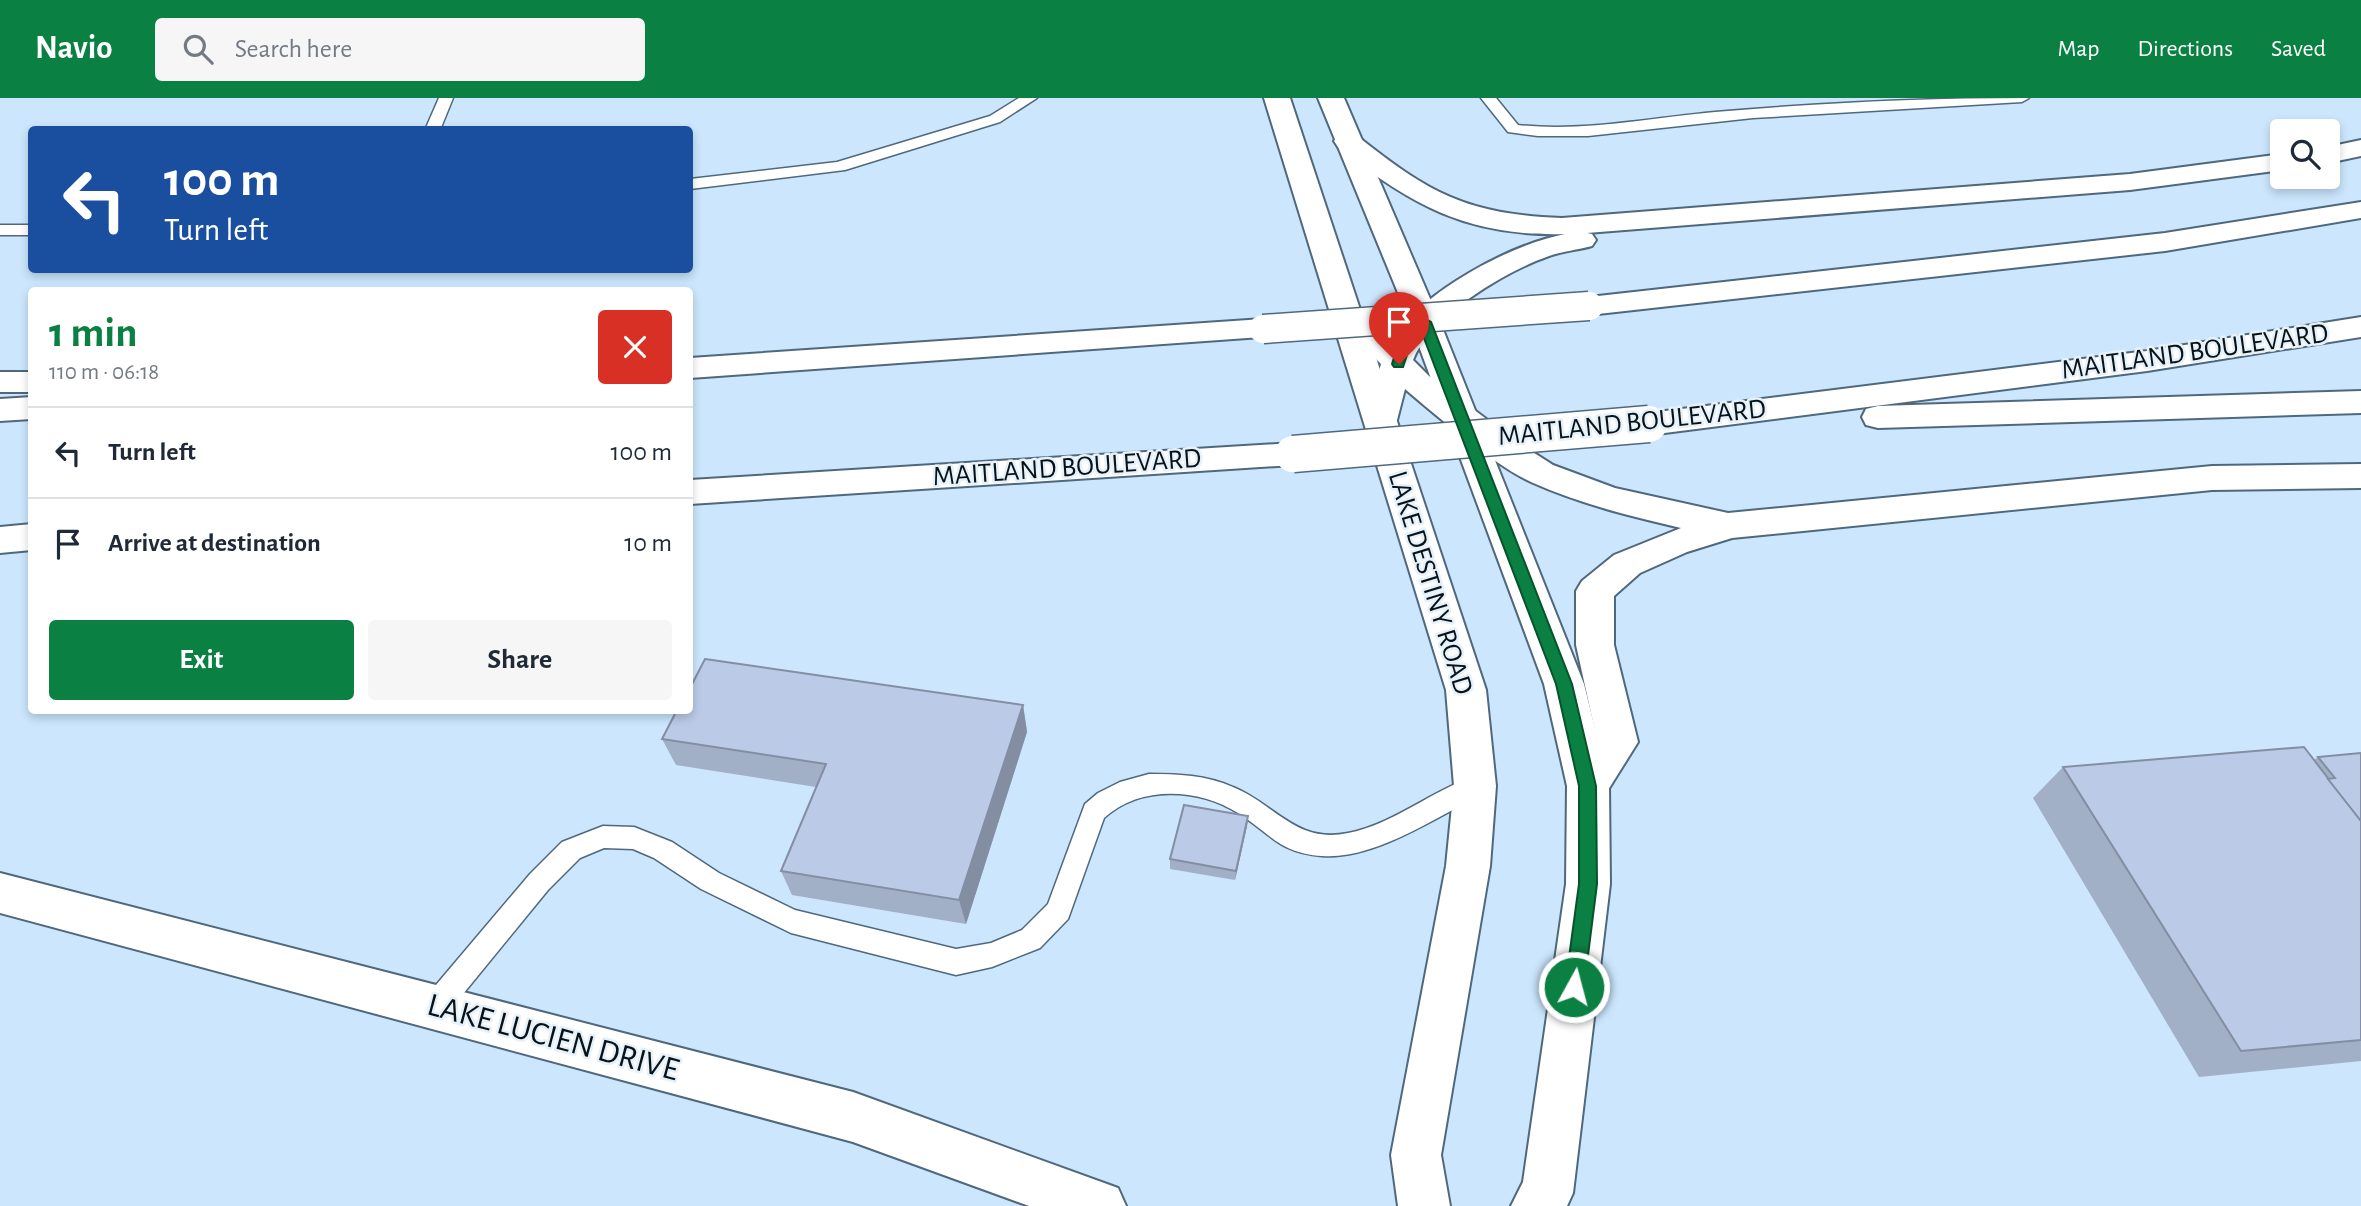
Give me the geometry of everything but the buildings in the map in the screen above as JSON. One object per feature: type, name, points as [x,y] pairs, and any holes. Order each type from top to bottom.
[{"type":"main road","name":"LAKE DESTINY ROAD","points":[[1277,98],[1466,690],[1475,786],[1468,866],[1416,1156],[1424,1206]]},
{"type":"main road","points":[[1331,98],[1424,322],[1564,684],[1588,786],[1588,884],[1547,1193],[1537,1206]]},
{"type":"main road","points":[[1347,141],[1395,181],[1426,200],[1474,216],[1529,226],[1562,226],[2130,182],[2270,164]]},
{"type":"main road","points":[[2340,152],[2361,148]]},
{"type":"main road","points":[[1381,420],[1404,345],[1424,322],[1456,295],[1500,268],[1563,242],[1829,217],[2005,192]]},
{"type":"main road","points":[[693,368],[1589,306],[2165,242],[2361,211]]},
{"type":"main road","points":[[1345,311],[1399,364],[1458,415],[1541,472],[1608,499],[1728,526]]},
{"type":"main road","name":"MAITLAND BOULEVARD","points":[[693,492],[1293,454],[1649,424],[2147,361],[2361,327]]},
{"type":"main road","points":[[0,382],[28,382]]},
{"type":"main road","points":[[1649,424],[2361,402]]},
{"type":"main road","points":[[0,410],[28,408]]},
{"type":"main road","points":[[1588,786],[1618,742],[1595,645],[1595,591],[1626,564],[1674,543],[1728,526],[2212,478],[2361,476]]},
{"type":"main road","points":[[0,540],[28,537]]},
{"type":"main road","name":"LAKE LUCIEN DRIVE","points":[[0,893],[853,1117],[1100,1206]]},
{"type":"lane","points":[[434,126],[446,98]]},
{"type":"lane","points":[[693,184],[839,167],[995,119],[1030,98]]},
{"type":"lane","points":[[1488,98],[1513,128],[1531,132],[1612,128],[1712,117],[2022,98]]},
{"type":"lane","points":[[1700,98],[1712,117]]},
{"type":"lane","points":[[0,230],[28,230]]},
{"type":"lane","points":[[435,1007],[539,882],[571,850],[603,837],[634,838],[663,850],[710,881],[791,921],[956,962],[992,955],[1031,939],[1059,911],[1094,813],[1107,800],[1129,789],[1149,785],[1187,784],[1224,794],[1248,806],[1277,830],[1300,841],[1321,845],[1347,845],[1375,836],[1475,786]]},
{"type":"route","points":[[1399,364],[1404,345],[1424,322],[1564,684],[1588,786],[1588,884],[1574,987]]}]
